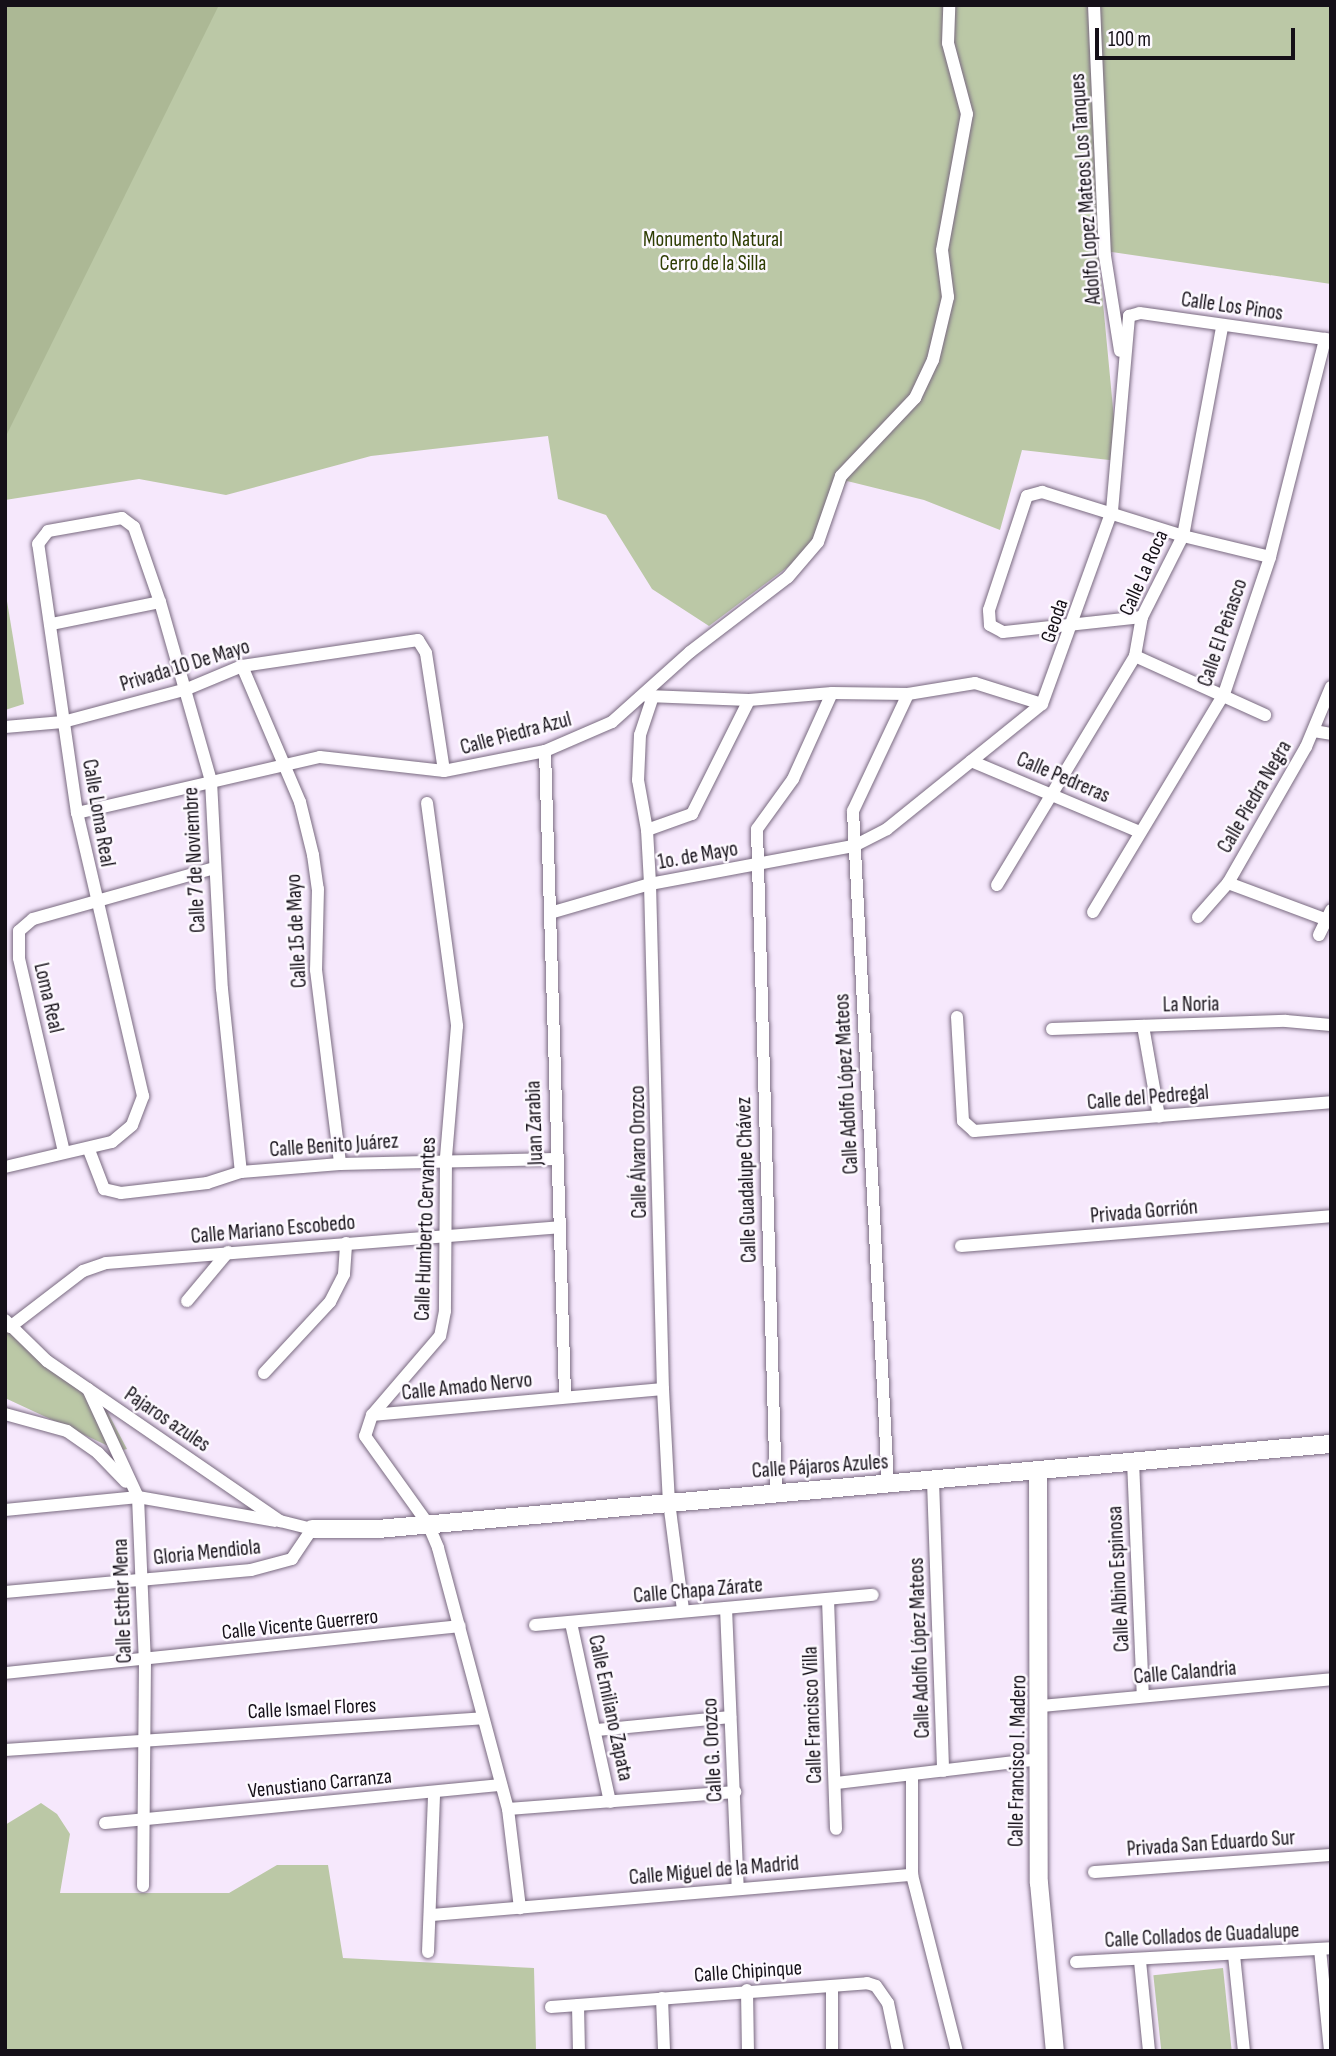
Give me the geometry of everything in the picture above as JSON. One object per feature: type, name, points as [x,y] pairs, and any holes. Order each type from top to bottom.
[{"type":"street","name":"Calle Piedra Azul","points":[[77,813],[285,763],[350,757],[444,771],[545,751],[612,722],[803,562],[827,524],[841,476],[915,398],[933,360],[946,312],[942,250],[967,114],[948,43],[949,5]]},
{"type":"street","name":"Adolfo Lopez Mateos Los Tanques","points":[[1094,5],[1105,256],[1124,369]]},
{"type":"street","name":"Calle Los Pinos","points":[[1129,316],[1140,313],[1222,327],[1328,339]]},
{"type":"street","name":"Geoda","points":[[854,846],[887,829],[1042,704],[1075,622],[1112,511],[1129,316]]},
{"type":"street","name":"Calle La Roca","points":[[997,885],[1050,792],[1135,656],[1142,617],[1183,536],[1222,327]]},
{"type":"street","name":"Calle El Peñasco","points":[[1093,912],[1224,694],[1270,556],[1328,339]]},
{"type":"street","points":[[1142,617],[1075,622],[1003,632],[990,625],[989,610],[1024,501],[1042,492],[1112,511],[1183,536],[1270,556]]},
{"type":"street","name":"Calle Loma Real","points":[[89,1150],[123,1134],[143,1096],[124,999],[94,901],[77,813],[52,624],[38,544],[42,534],[127,519]]},
{"type":"street","name":"Calle 7 de Noviembre","points":[[127,519],[160,603],[187,689],[211,781],[214,868],[241,1172]]},
{"type":"street","points":[[52,624],[160,603]]},
{"type":"street","name":"Privada 10 De Mayo","points":[[5,727],[63,722],[187,689],[242,666],[418,640],[426,653],[444,771]]},
{"type":"street","points":[[1135,656],[1224,694],[1265,715]]},
{"type":"street","name":"Calle 15 de Mayo","points":[[242,666],[300,802],[318,890],[316,970],[340,1164]]},
{"type":"street","points":[[646,696],[750,700],[832,693],[908,694],[975,684],[1042,704]]},
{"type":"street","name":"Calle Piedra Negra","points":[[1198,917],[1228,883],[1314,731],[1331,687]]},
{"type":"street","name":"Calle Guadalupe Chávez","points":[[776,1493],[756,865],[758,825],[793,779],[832,693]]},
{"type":"street","name":"Calle Adolfo López Mateos","points":[[888,1484],[854,846],[858,796],[908,694]]},
{"type":"street","name":"Calle Álvaro Orozco","points":[[646,696],[637,757],[640,804],[648,830],[663,1389],[669,1502],[683,1610]]},
{"type":"street","points":[[648,830],[692,814],[750,700]]},
{"type":"street","points":[[1314,731],[1331,734]]},
{"type":"street","name":"Juan Zarabia","points":[[545,751],[555,1159],[560,1227],[565,1396]]},
{"type":"street","name":"Calle Pedreras","points":[[971,761],[1140,832]]},
{"type":"street","name":"Calle Humberto Cervantes","points":[[372,1415],[440,1336],[445,1311],[446,1158],[457,1026],[427,803]]},
{"type":"street","name":"1o. de Mayo","points":[[550,913],[650,884],[854,846]]},
{"type":"street","points":[[94,901],[214,868]]},
{"type":"street","points":[[1228,883],[1329,915],[1319,935]]},
{"type":"street","name":"Loma Real","points":[[64,1152],[18,941],[19,931],[33,919],[94,901]]},
{"type":"street","name":"Calle del Pedregal","points":[[957,1017],[963,1121],[969,1129],[1159,1117],[1331,1102]]},
{"type":"street","name":"La Noria","points":[[1052,1029],[1286,1021],[1331,1025]]},
{"type":"street","points":[[1143,1026],[1159,1117]]},
{"type":"street","points":[[5,1167],[64,1152],[89,1150],[100,1182],[111,1193],[206,1183],[241,1172]]},
{"type":"street","name":"Calle Benito Juárez","points":[[241,1172],[446,1158],[555,1159]]},
{"type":"street","name":"Privada Gorrión","points":[[961,1246],[1331,1216]]},
{"type":"street","name":"Calle Mariano Escobedo","points":[[8,1324],[96,1265],[446,1233],[560,1227]]},
{"type":"street","points":[[264,1373],[330,1302],[344,1273],[346,1243]]},
{"type":"street","points":[[187,1301],[228,1252]]},
{"type":"street","name":"Pajaros azules","points":[[8,1324],[88,1389],[280,1521],[312,1529]]},
{"type":"street","name":"Calle Esther Mena","points":[[88,1389],[137,1493],[145,1661],[143,1886]]},
{"type":"street","points":[[565,1396],[663,1389]]},
{"type":"street","name":"Calle Amado Nervo","points":[[372,1415],[565,1396]]},
{"type":"street","points":[[5,1413],[67,1431],[98,1453],[137,1493]]},
{"type":"street","points":[[372,1415],[365,1426],[369,1447],[428,1524],[460,1626],[508,1809],[520,1908]]},
{"type":"street","name":"Calle Pájaros Azules","points":[[312,1529],[428,1524],[1331,1444]]},
{"type":"street","name":"Calle Albino Espinosa","points":[[1133,1461],[1143,1696]]},
{"type":"street","name":"Calle Francisco I. Madero","points":[[1038,1470],[1042,1706],[1039,1883],[1055,2051]]},
{"type":"street","name":"Calle Adolfo López Mateos","points":[[933,1481],[943,1771]]},
{"type":"street","points":[[5,1510],[137,1493],[280,1521]]},
{"type":"street","name":"Gloria Mendiola","points":[[5,1592],[284,1562],[301,1552],[312,1529]]},
{"type":"street","name":"Calle Chapa Zárate","points":[[536,1625],[873,1595]]},
{"type":"street","name":"Calle Francisco Villa","points":[[828,1599],[836,1829]]},
{"type":"street","name":"Calle G. Orozco","points":[[726,1608],[738,1889]]},
{"type":"street","name":"Calle Emiliano Zapata","points":[[571,1623],[597,1730],[610,1802]]},
{"type":"street","name":"Calle Vicente Guerrero","points":[[5,1673],[145,1661],[460,1626]]},
{"type":"street","name":"Calle Calandria","points":[[1042,1706],[1331,1678]]},
{"type":"street","points":[[597,1730],[730,1717]]},
{"type":"street","name":"Calle Ismael Flores","points":[[5,1750],[483,1718]]},
{"type":"street","points":[[836,1783],[912,1777],[1041,1759]]},
{"type":"street","points":[[912,1777],[912,1875],[957,2051]]},
{"type":"street","name":"Venustiano Carranza","points":[[105,1823],[144,1822],[500,1785]]},
{"type":"street","points":[[508,1809],[735,1792]]},
{"type":"street","points":[[428,1952],[432,1915],[434,1793]]},
{"type":"street","name":"Privada San Eduardo Sur","points":[[1094,1872],[1331,1855]]},
{"type":"street","name":"Calle Miguel de la Madrid","points":[[432,1915],[912,1875]]},
{"type":"street","points":[[1325,1948],[1330,2051]]},
{"type":"street","name":"Calle Collados de Guadalupe","points":[[1076,1962],[1140,1961],[1325,1948]]},
{"type":"street","points":[[1234,1955],[1244,2051]]},
{"type":"street","points":[[1140,1961],[1149,2051]]},
{"type":"street","name":"Calle Chipinque","points":[[551,2007],[859,1982],[876,1986],[888,2003],[898,2051]]},
{"type":"street","points":[[832,1986],[832,2051]]},
{"type":"street","points":[[747,1990],[748,2051]]},
{"type":"street","points":[[662,1998],[664,2051]]},
{"type":"street","points":[[578,2006],[579,2051]]},
{"type":"green space","name":"Monumento Natural Cerro de la Silla","points":[[5,5],[1331,5],[1331,284],[1098,250],[1118,461],[1022,450],[1000,530],[924,500],[847,481],[805,554],[709,626],[652,589],[606,515],[558,499],[548,436],[371,456],[226,495],[139,479],[5,500]]},
{"type":"green space","points":[[5,5],[219,5],[5,438]]},
{"type":"green space","points":[[5,589],[24,704],[5,710]]},
{"type":"green space","points":[[5,1325],[52,1370],[107,1411],[127,1449],[119,1451],[5,1398]]},
{"type":"green space","points":[[41,1803],[57,1814],[70,1834],[60,1893],[229,1893],[277,1865],[328,1865],[343,1958],[534,1968],[536,2051],[5,2051],[5,1825]]},
{"type":"green space","points":[[1223,1968],[1232,2051],[1161,2051],[1153,1975]]}]
